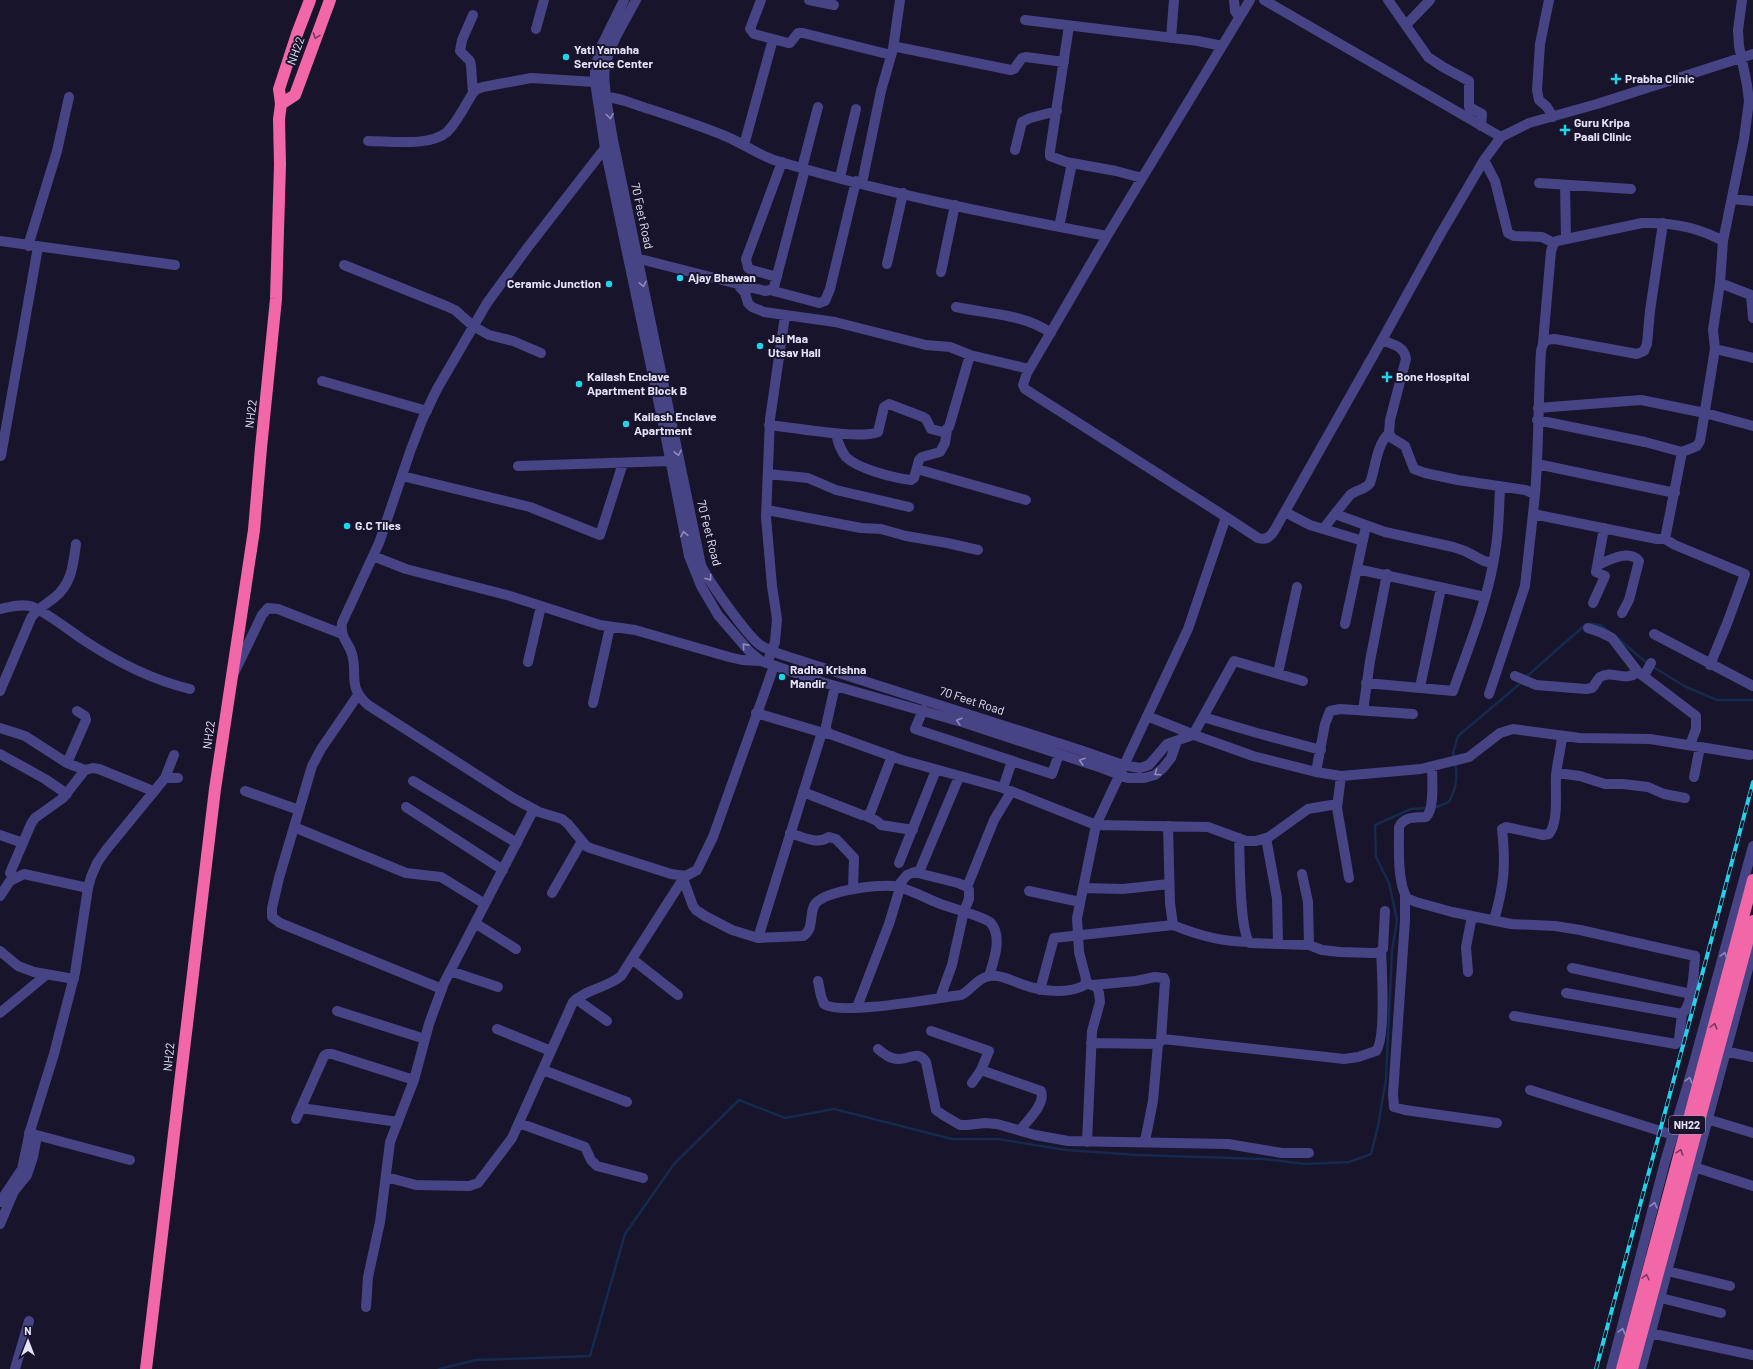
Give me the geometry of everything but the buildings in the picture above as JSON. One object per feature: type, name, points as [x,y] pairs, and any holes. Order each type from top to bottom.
[{"type":"highway","name":"NH22","points":[[146,1369],[215,789],[254,530],[276,307],[281,104],[279,89],[296,34],[310,0]]},
{"type":"highway","name":"NH22","points":[[281,104],[295,95],[330,0]]},
{"type":"highway","name":"NH22","points":[[1622,1369],[1753,880]]},
{"type":"highway","name":"NH22","points":[[1632,1369],[1753,921]]},
{"type":"street","points":[[536,29],[544,0]]},
{"type":"street","name":"70 Feet Road","points":[[636,0],[607,60],[602,97],[605,148],[632,257],[695,561],[749,634],[760,645],[773,652],[1121,769]]},
{"type":"street","points":[[761,0],[750,29],[754,34],[790,43],[798,33],[803,33],[892,52]]},
{"type":"street","points":[[809,0],[834,5]]},
{"type":"street","points":[[632,257],[736,282],[765,291],[770,290],[819,303],[825,301],[830,289],[859,182],[892,52],[900,0]]},
{"type":"street","points":[[1171,38],[1174,0]]},
{"type":"street","points":[[1234,0],[1234,7],[1240,17]]},
{"type":"street","points":[[1250,0],[1107,236],[1029,369],[1023,380],[1023,385],[1024,389],[1258,538],[1264,539],[1268,538],[1285,512],[1440,235],[1484,160],[1501,138],[1521,126],[1753,54]]},
{"type":"street","points":[[1264,0],[1501,138]]},
{"type":"street","points":[[1388,0],[1422,50],[1434,62],[1469,81],[1469,107],[1482,114],[1481,126]]},
{"type":"street","points":[[1406,25],[1430,0]]},
{"type":"street","points":[[1548,0],[1540,44],[1537,90],[1539,100],[1547,107],[1553,117]]},
{"type":"street","points":[[1537,420],[1645,442],[1682,452],[1697,446],[1700,441],[1715,349],[1713,330],[1720,284],[1723,242],[1746,130],[1749,101],[1750,85],[1741,58],[1738,30],[1742,0]]},
{"type":"street","name":"70 Feet Road","points":[[620,1],[600,49],[595,70],[595,82],[602,97],[613,140],[632,257]]},
{"type":"street","points":[[473,15],[460,46],[460,51],[470,61],[472,66],[473,93]]},
{"type":"street","points":[[1025,20],[1205,42],[1222,46]]},
{"type":"street","points":[[1069,26],[1050,156],[1059,160],[1116,171],[1142,178]]},
{"type":"street","points":[[744,145],[773,39]]},
{"type":"street","points":[[892,52],[897,47],[1011,70],[1014,69],[1022,58],[1026,57],[1064,62]]},
{"type":"street","points":[[368,141],[421,141],[438,138],[451,127],[473,93],[477,89],[483,87],[531,78],[595,82]]},
{"type":"street","points":[[1,456],[33,246],[69,97]]},
{"type":"street","points":[[602,97],[677,118],[782,162],[955,206],[1107,236]]},
{"type":"street","points":[[770,290],[774,287],[777,276],[818,107]]},
{"type":"street","points":[[840,177],[856,109]]},
{"type":"street","points":[[1015,150],[1022,122],[1030,118],[1057,111]]},
{"type":"street","points":[[613,140],[605,148],[528,247],[487,303],[473,326],[427,410],[373,556],[342,623],[342,634],[352,656],[354,681],[358,695],[368,705],[513,798],[534,809],[562,819],[590,848],[683,878]]},
{"type":"street","points":[[1484,160],[1495,181],[1510,236],[1542,238],[1554,243],[1566,238],[1589,235],[1642,223],[1663,223],[1690,227],[1709,233],[1723,242]]},
{"type":"street","points":[[777,276],[748,268],[746,259],[782,162]]},
{"type":"street","points":[[1059,227],[1072,163]]},
{"type":"street","points":[[1539,183],[1631,189]]},
{"type":"street","points":[[1565,185],[1566,238]]},
{"type":"street","points":[[887,264],[902,193]]},
{"type":"street","points":[[1732,199],[1753,201]]},
{"type":"street","points":[[941,272],[955,206]]},
{"type":"street","points":[[1543,343],[1548,339],[1555,339],[1637,354],[1644,351],[1647,344],[1650,311],[1663,223]]},
{"type":"street","points":[[0,241],[127,257],[175,265]]},
{"type":"street","points":[[1489,694],[1525,586],[1535,494],[1541,352],[1551,251],[1554,243]]},
{"type":"street","points":[[344,265],[446,306],[459,313],[473,326],[488,335],[513,341],[541,353]]},
{"type":"street","points":[[736,282],[745,293],[748,303],[752,307],[764,312],[835,322],[926,345],[950,348],[970,355],[1029,369]]},
{"type":"street","points":[[1720,284],[1751,294],[1753,318]]},
{"type":"street","points":[[956,307],[1020,319],[1042,327],[1051,333]]},
{"type":"street","points":[[386,1177],[416,1184],[462,1186],[474,1185],[478,1183],[493,1161],[509,1143],[576,999],[617,979],[632,959],[683,878],[697,870],[713,837],[756,713],[767,663],[773,652],[777,619],[772,586],[767,510],[769,425],[771,400],[785,316]]},
{"type":"street","points":[[1382,340],[1401,348],[1405,353],[1406,359],[1390,420],[1389,433],[1392,438],[1405,446],[1411,466],[1420,472],[1525,490],[1535,494]]},
{"type":"street","points":[[1715,349],[1753,358]]},
{"type":"street","points":[[836,434],[838,444],[845,455],[857,465],[888,475],[911,480],[914,478],[919,460],[922,457],[940,452],[945,443],[946,430],[970,355]]},
{"type":"street","points":[[322,380],[427,410]]},
{"type":"street","points":[[1538,408],[1641,400],[1705,413],[1753,426]]},
{"type":"street","points":[[769,425],[836,434],[872,434],[878,432],[884,407],[890,404],[923,416],[931,429],[943,432],[946,430]]},
{"type":"street","name":"70 Feet Road","points":[[668,427],[670,461],[701,586],[718,615],[749,651],[767,663],[835,686],[923,710],[1059,754],[1121,769],[1145,767],[1154,760],[1167,744],[1193,735]]},
{"type":"street","points":[[1323,529],[1350,495],[1367,487],[1370,483],[1379,447],[1383,438],[1389,433]]},
{"type":"street","points":[[1665,539],[1682,452]]},
{"type":"street","points":[[518,466],[670,461]]},
{"type":"street","points":[[402,476],[530,507],[600,535],[623,463]]},
{"type":"street","points":[[1537,464],[1675,493]]},
{"type":"street","points":[[917,469],[1026,500]]},
{"type":"street","points":[[768,474],[808,478],[832,489],[909,507]]},
{"type":"street","points":[[1366,683],[1454,691],[1485,597],[1493,563],[1496,545],[1500,486]]},
{"type":"street","points":[[767,510],[861,528],[881,529],[906,536],[978,550]]},
{"type":"street","points":[[1285,512],[1323,529],[1363,541]]},
{"type":"street","points":[[1335,514],[1366,526],[1453,547],[1465,551],[1478,559],[1493,563]]},
{"type":"street","points":[[1533,514],[1657,539],[1665,539],[1675,545],[1745,574],[1710,665]]},
{"type":"street","points":[[1087,1142],[1092,1028],[1100,1002],[1098,990],[1090,984],[1079,952],[1077,918],[1096,825],[1188,629],[1226,517]]},
{"type":"street","points":[[1345,624],[1366,526]]},
{"type":"street","points":[[1593,603],[1605,576],[1596,572],[1604,528]]},
{"type":"street","points":[[0,690],[28,623],[37,609],[57,596],[68,582],[73,567],[76,544]]},
{"type":"street","points":[[373,556],[406,569],[541,606],[610,627],[635,630],[729,657],[767,663]]},
{"type":"street","points":[[1598,565],[1624,556],[1633,557],[1639,561],[1629,600],[1622,613]]},
{"type":"street","points":[[1356,569],[1388,574],[1441,588],[1485,597]]},
{"type":"street","points":[[1363,711],[1366,683],[1388,574]]},
{"type":"street","points":[[1278,673],[1297,587]]},
{"type":"street","points":[[1420,687],[1441,588]]},
{"type":"street","points":[[0,609],[26,606],[37,609],[90,645],[118,661],[166,683],[190,689]]},
{"type":"street","points":[[528,662],[541,606]]},
{"type":"street","points":[[231,679],[262,615],[268,608],[278,609],[342,634]]},
{"type":"street","points":[[593,703],[610,627]]},
{"type":"street","points":[[1588,628],[1612,638],[1645,671],[1696,716],[1694,777]]},
{"type":"street","points":[[1654,634],[1710,665],[1753,686]]},
{"type":"street","points":[[1193,735],[1234,661],[1303,681]]},
{"type":"street","points":[[1520,678],[1545,686],[1586,689],[1592,688],[1597,681],[1604,676],[1612,675],[1629,677],[1645,671]]},
{"type":"street","points":[[758,938],[803,792],[826,733],[826,726],[835,686]]},
{"type":"street","points":[[358,695],[334,729],[315,761],[306,786],[279,878],[272,908],[272,917],[280,923],[326,940],[442,989]]},
{"type":"street","points":[[1316,772],[1325,724],[1330,711],[1334,709],[1413,714]]},
{"type":"street","points":[[923,710],[915,729],[1052,774],[1059,754]]},
{"type":"street","points":[[67,763],[86,720],[85,716],[77,711]]},
{"type":"street","points":[[756,713],[826,733],[936,770],[1007,790],[1096,825],[1208,827],[1252,841],[1266,838],[1308,809],[1337,804]]},
{"type":"street","points":[[1147,716],[1193,735],[1253,756],[1316,772],[1341,776],[1405,771],[1432,767],[1469,757],[1500,733],[1507,730],[1520,730],[1562,736],[1650,739],[1750,755]]},
{"type":"street","points":[[1203,717],[1321,750]]},
{"type":"street","points":[[0,728],[25,736],[67,763],[85,770],[93,768],[99,769],[153,791]]},
{"type":"street","points":[[1494,920],[1503,888],[1504,850],[1502,829],[1506,827],[1543,835],[1549,834],[1554,824],[1556,773],[1561,753],[1562,736]]},
{"type":"street","points":[[0,754],[45,779],[67,794]]},
{"type":"street","points":[[0,1202],[22,1168],[29,1133],[54,1054],[74,979],[88,888],[97,863],[153,791],[165,778],[174,755]]},
{"type":"street","points":[[866,816],[869,816],[871,813],[892,756]]},
{"type":"street","points":[[940,998],[952,965],[964,911],[970,895],[967,887],[1007,790],[1012,761]]},
{"type":"street","points":[[1432,767],[1432,799],[1429,814],[1426,817],[1408,819],[1401,823],[1399,827],[1399,856],[1405,895],[1405,920],[1393,1094],[1394,1107],[1405,1110],[1497,1123]]},
{"type":"street","points":[[0,896],[14,874],[23,843],[35,818],[67,794],[85,770]]},
{"type":"street","points":[[899,863],[936,770]]},
{"type":"street","points":[[1556,773],[1580,776],[1605,784],[1623,784],[1648,787],[1664,794],[1685,798]]},
{"type":"street","points":[[1341,776],[1337,804],[1349,878]]},
{"type":"street","points":[[919,872],[959,777]]},
{"type":"street","points":[[165,778],[178,778]]},
{"type":"street","points":[[413,781],[517,843]]},
{"type":"street","points":[[245,791],[299,810]]},
{"type":"street","points":[[803,792],[866,816],[877,821],[881,825],[913,830]]},
{"type":"street","points":[[406,807],[503,870]]},
{"type":"street","points":[[366,1307],[368,1277],[380,1222],[390,1142],[414,1080],[425,1039],[442,989],[534,809]]},
{"type":"street","points":[[1168,826],[1169,884],[1173,926]]},
{"type":"street","points":[[294,827],[406,873],[442,877],[485,904]]},
{"type":"street","points":[[790,833],[817,841],[822,841],[828,837],[836,839],[854,858],[853,889]]},
{"type":"street","points":[[0,835],[23,843]]},
{"type":"street","points":[[1239,838],[1242,906],[1249,942]]},
{"type":"street","points":[[1266,838],[1278,898],[1278,944]]},
{"type":"street","points":[[552,893],[582,841]]},
{"type":"street","points":[[1611,1369],[1673,1134],[1699,1045],[1753,846]]},
{"type":"street","points":[[0,868],[14,874],[32,875],[88,888]]},
{"type":"street","points":[[857,1008],[889,924],[898,888],[909,873],[919,872],[967,887]]},
{"type":"street","points":[[1302,874],[1308,902],[1308,945]]},
{"type":"street","points":[[683,878],[693,906],[700,913],[732,930],[758,938],[806,935],[810,927],[816,902],[826,898],[853,889],[898,888],[985,919],[994,926],[996,932],[996,945],[989,976]]},
{"type":"street","points":[[1083,888],[1123,889],[1169,884]]},
{"type":"street","points":[[1029,891],[1080,902]]},
{"type":"street","points":[[1405,895],[1410,900],[1416,902],[1472,916],[1516,925],[1555,926],[1580,930],[1695,956],[1691,994],[1685,1011],[1675,1013],[1566,993]]},
{"type":"street","points":[[1091,1043],[1160,1042],[1168,1039],[1344,1059],[1358,1058],[1373,1053],[1379,1046],[1383,1004],[1381,951],[1384,945],[1385,912]]},
{"type":"street","points":[[1468,972],[1466,947],[1472,916]]},
{"type":"street","points":[[475,923],[516,949]]},
{"type":"street","points":[[1040,990],[1054,938],[1077,937],[1173,926],[1193,934],[1232,941],[1249,942],[1252,944],[1308,945],[1330,951],[1372,953],[1381,951]]},
{"type":"street","points":[[1641,1369],[1753,950]]},
{"type":"street","points":[[0,951],[18,966],[46,975],[74,979]]},
{"type":"street","points":[[632,959],[678,995]]},
{"type":"street","points":[[1572,968],[1691,994]]},
{"type":"street","points":[[450,971],[498,987]]},
{"type":"street","points":[[0,1013],[46,975]]},
{"type":"street","points":[[818,981],[820,996],[826,1005],[857,1008],[961,995],[980,980],[989,976],[999,976],[1040,990],[1075,989],[1090,984],[1136,981],[1155,977],[1164,978],[1160,1042],[1153,1101],[1145,1141]]},
{"type":"street","points":[[576,999],[607,1020]]},
{"type":"street","points":[[337,1011],[425,1039]]},
{"type":"street","points":[[1514,1016],[1676,1044],[1679,1039],[1675,1013]]},
{"type":"street","points":[[497,1029],[551,1051]]},
{"type":"street","points":[[931,1032],[989,1051],[972,1083]]},
{"type":"street","points":[[1699,1045],[1753,1057]]},
{"type":"street","points":[[878,1050],[895,1059],[903,1059],[915,1055],[924,1059],[927,1066],[935,1108],[942,1116],[953,1122],[967,1125],[985,1123],[997,1124],[1054,1139],[1087,1142],[1145,1141],[1228,1144],[1282,1153],[1310,1153]]},
{"type":"street","points":[[296,1119],[324,1056],[327,1054],[332,1054],[414,1080]]},
{"type":"street","points":[[543,1070],[627,1102]]},
{"type":"street","points":[[980,1070],[1041,1092],[1042,1098],[1038,1106],[1020,1130]]},
{"type":"street","points":[[1530,1090],[1673,1134]]},
{"type":"street","points":[[301,1108],[398,1122]]},
{"type":"street","points":[[1707,1119],[1753,1133]]},
{"type":"street","points":[[519,1124],[585,1147],[591,1160],[597,1166],[643,1178]]},
{"type":"street","points":[[29,1133],[130,1160]]},
{"type":"street","points":[[0,1224],[14,1191],[27,1175],[33,1158],[36,1140],[29,1133]]},
{"type":"street","points":[[1694,1168],[1753,1186]]},
{"type":"street","points":[[1666,1271],[1730,1286]]},
{"type":"street","points":[[1632,1290],[1721,1313]]},
{"type":"street","points":[[15,1369],[29,1321]]},
{"type":"street","points":[[1650,1333],[1753,1355]]},
{"type":"waterway","points":[[1525,678],[1586,624]]},
{"type":"waterway","points":[[1591,624],[1600,625],[1611,633]]},
{"type":"waterway","points":[[1615,636],[1648,664]]},
{"type":"waterway","points":[[1652,666],[1684,686],[1717,700],[1753,700]]},
{"type":"waterway","points":[[1454,759],[1453,753],[1458,736],[1522,682]]},
{"type":"waterway","points":[[1434,808],[1449,802],[1455,788],[1455,763]]},
{"type":"waterway","points":[[439,1369],[476,1360],[590,1356],[625,1234],[674,1164],[739,1100],[785,1118],[834,1109],[952,1139],[998,1139],[1066,1150],[1137,1155],[1263,1159],[1306,1164],[1349,1162],[1371,1154],[1378,1126],[1386,1079],[1392,951],[1397,920],[1389,883],[1376,857],[1375,825],[1411,809],[1427,808]]},
{"type":"railway","points":[[1596,1369],[1753,782]]},
{"type":"place","name":"Yati Yamaha Service Center","points":[[566,57]]},
{"type":"place","name":"Prabha Clinic","points":[[1616,79]]},
{"type":"place","name":"Guru Kripa Paali Clinic","points":[[1565,130]]},
{"type":"place","name":"Ajay Bhawan","points":[[680,278]]},
{"type":"place","name":"Ceramic Junction","points":[[609,284]]},
{"type":"place","name":"Jai Maa Utsav Hall","points":[[760,346]]},
{"type":"place","name":"Bone Hospital","points":[[1387,377]]},
{"type":"place","name":"Kailash Enclave Apartment Block B","points":[[579,384]]},
{"type":"place","name":"Kailash Enclave Apartment","points":[[626,424]]},
{"type":"place","name":"G.C Tiles","points":[[347,526]]},
{"type":"place","name":"Radha Krishna Mandir","points":[[782,677]]}]
